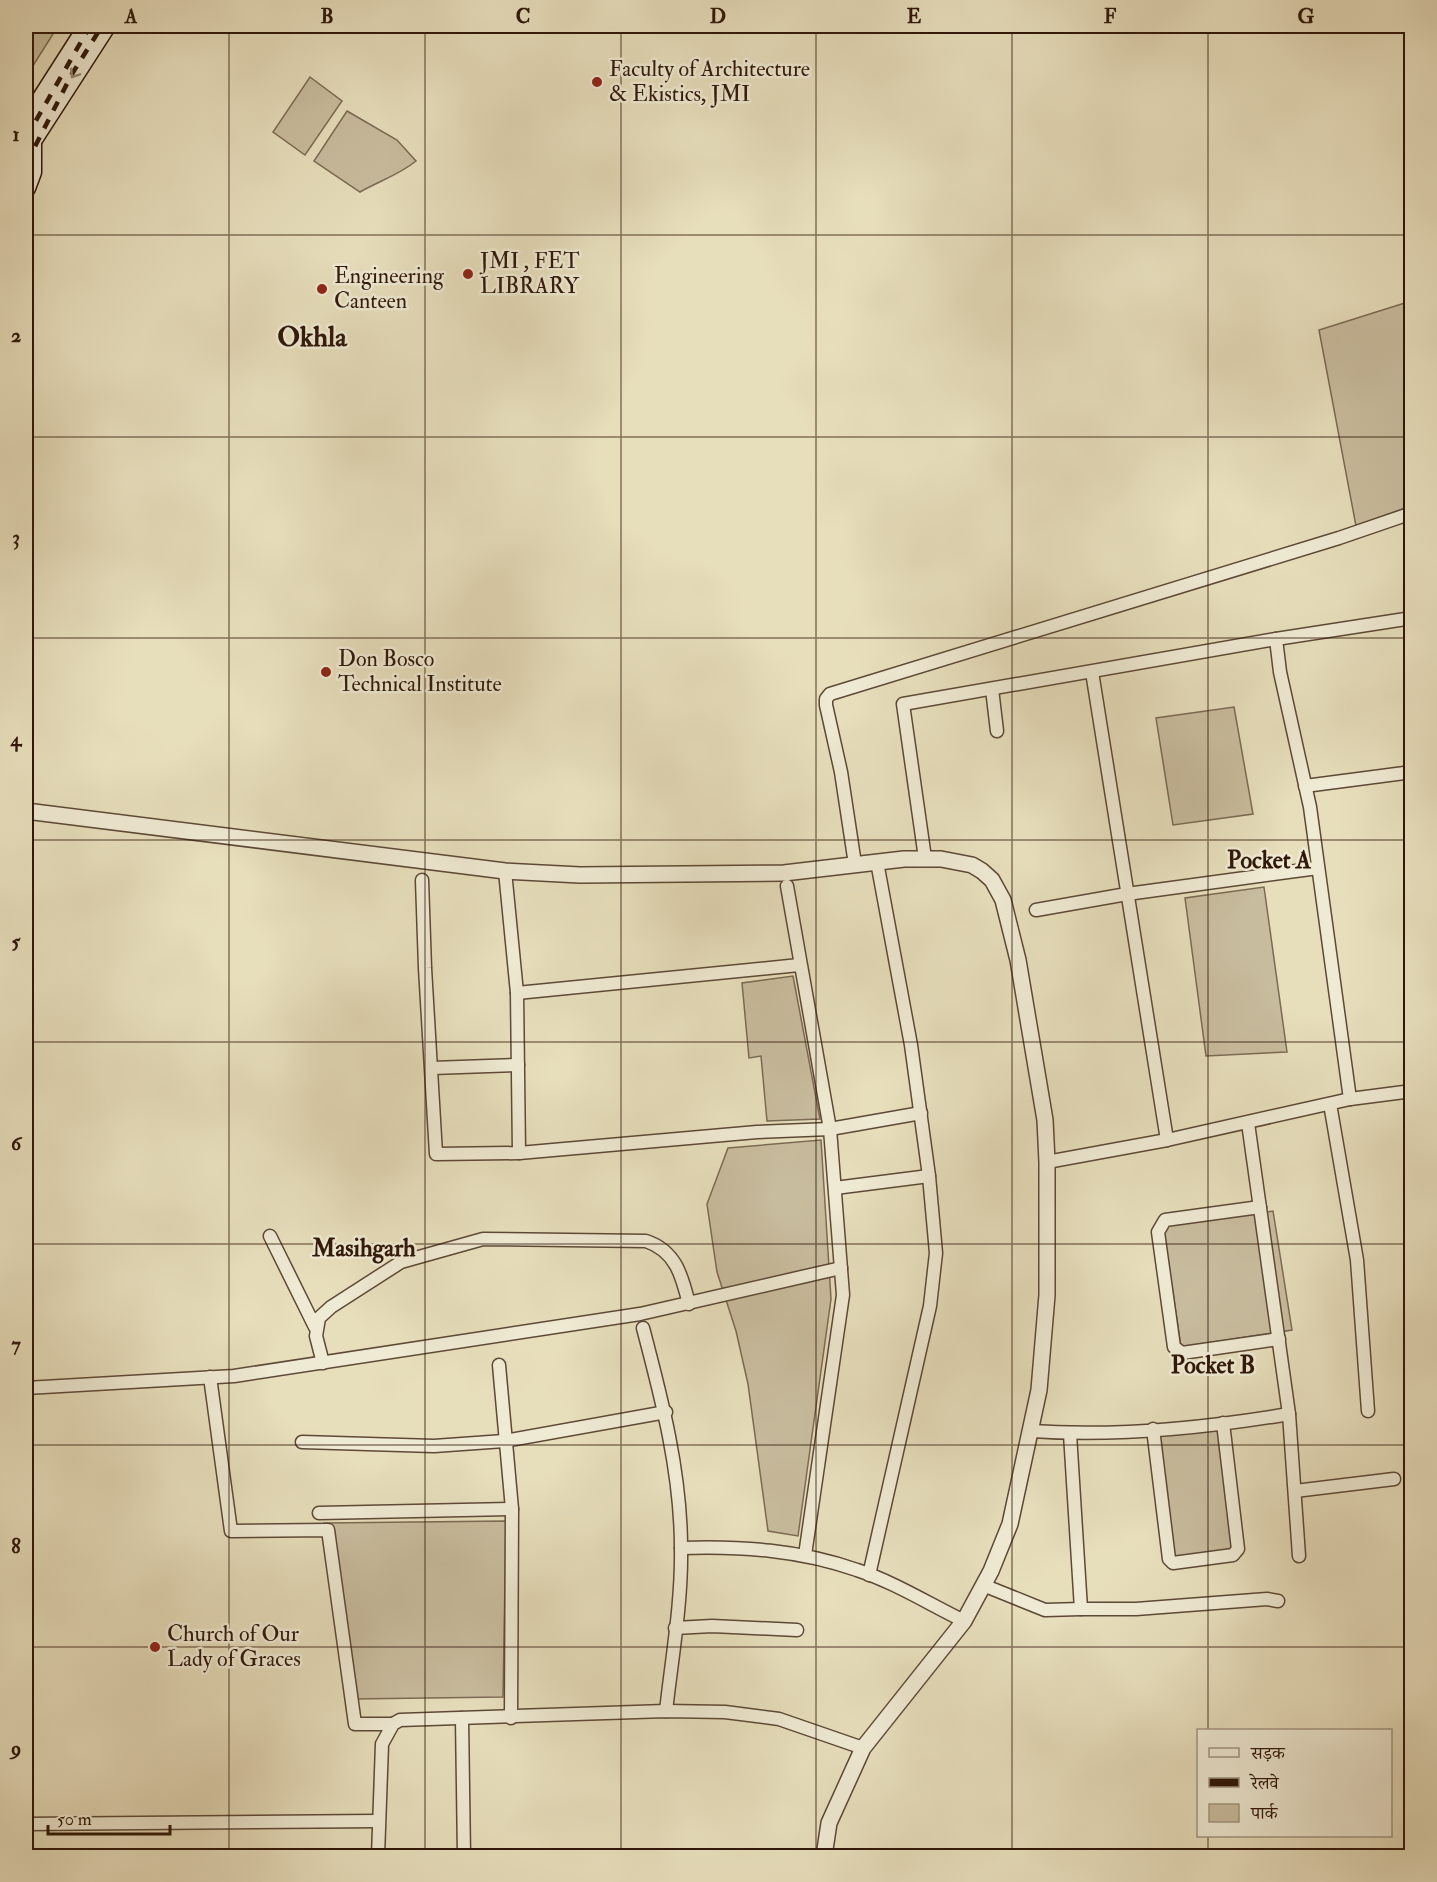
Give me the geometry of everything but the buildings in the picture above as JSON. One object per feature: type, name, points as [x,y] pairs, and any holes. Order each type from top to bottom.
[{"type":"main road","points":[[26,188],[32,172],[27,136],[87,26]]},
{"type":"main road","points":[[27,136],[106,26]]},
{"type":"street","points":[[855,864],[841,772],[826,705],[826,699],[830,694],[1335,540],[1412,513]]},
{"type":"street","points":[[925,858],[902,705],[1276,639],[1412,618]]},
{"type":"street","points":[[1276,639],[1280,672],[1305,786],[1350,1099]]},
{"type":"street","points":[[1092,672],[1167,1140]]},
{"type":"street","points":[[992,689],[997,731]]},
{"type":"street","points":[[1305,786],[1412,772]]},
{"type":"street","points":[[26,812],[505,871],[580,875],[784,873],[925,858],[972,865],[992,880],[1003,900],[1020,971],[1045,1120],[1047,1295],[1039,1390],[1010,1524],[983,1585],[964,1621],[862,1748],[829,1823],[824,1857]]},
{"type":"street","points":[[868,1575],[930,1306],[936,1253],[921,1113],[877,862]]},
{"type":"street","points":[[1036,910],[1127,894],[1318,868]]},
{"type":"street","points":[[505,871],[517,993],[519,1153]]},
{"type":"street","points":[[423,880],[425,968],[436,1154],[519,1153],[757,1132],[830,1129],[921,1113]]},
{"type":"street","points":[[787,886],[799,965],[830,1129],[843,1295],[805,1555]]},
{"type":"street","points":[[517,993],[799,965]]},
{"type":"street","points":[[432,1068],[518,1065]]},
{"type":"street","points":[[1047,1161],[1167,1140],[1350,1099],[1412,1091]]},
{"type":"street","points":[[1330,1104],[1356,1260],[1368,1411]]},
{"type":"street","points":[[1248,1123],[1289,1414],[1299,1556]]},
{"type":"street","points":[[835,1188],[929,1176]]},
{"type":"street","points":[[1260,1207],[1165,1221],[1158,1232],[1174,1347],[1182,1353],[1279,1339]]},
{"type":"street","points":[[270,1236],[315,1327],[323,1363]]},
{"type":"street","points":[[315,1327],[319,1318],[331,1306],[385,1270],[438,1250],[483,1239],[646,1241],[661,1245],[675,1260],[689,1304]]},
{"type":"street","points":[[26,1388],[210,1377],[323,1363],[640,1314],[841,1268]]},
{"type":"street","points":[[643,1328],[666,1412],[677,1488],[681,1548],[666,1711]]},
{"type":"street","points":[[499,1365],[504,1441],[512,1509],[511,1718]]},
{"type":"street","points":[[210,1377],[231,1531],[328,1530],[355,1724],[393,1724],[400,1720],[666,1711],[725,1712],[779,1719],[862,1748]]},
{"type":"street","points":[[302,1442],[434,1446],[504,1441],[666,1412]]},
{"type":"street","points":[[1031,1431],[1070,1434],[1153,1429],[1289,1414]]},
{"type":"street","points":[[1153,1429],[1169,1559],[1173,1563],[1233,1555],[1238,1549],[1223,1423]]},
{"type":"street","points":[[1070,1434],[1081,1609]]},
{"type":"street","points":[[1294,1491],[1394,1479]]},
{"type":"street","points":[[319,1513],[512,1509]]},
{"type":"street","points":[[681,1548],[732,1546],[805,1555],[868,1575],[964,1621]]},
{"type":"street","points":[[983,1585],[1045,1610],[1136,1609],[1278,1600]]},
{"type":"street","points":[[675,1628],[712,1626],[797,1630]]},
{"type":"street","points":[[462,1718],[464,1857]]},
{"type":"street","points":[[378,1857],[382,1744],[393,1724]]},
{"type":"street","points":[[26,1824],[378,1821]]},
{"type":"green space","points":[[26,26],[58,26],[26,77]]},
{"type":"green space","points":[[310,77],[342,101],[305,155],[273,132]]},
{"type":"green space","points":[[347,111],[397,140],[416,161],[360,192],[314,161]]},
{"type":"green space","points":[[1411,301],[1411,506],[1356,526],[1319,330]]},
{"type":"green space","points":[[1234,707],[1253,814],[1173,825],[1156,718]]},
{"type":"green space","points":[[1264,887],[1287,1052],[1206,1056],[1185,898]]},
{"type":"green space","points":[[793,976],[820,1119],[767,1121],[761,1056],[749,1058],[742,983]]},
{"type":"green space","points":[[821,1140],[831,1299],[798,1536],[768,1531],[748,1384],[736,1331],[717,1272],[707,1204],[728,1148]]},
{"type":"green space","points":[[1273,1211],[1292,1330],[1181,1347],[1163,1226]]},
{"type":"green space","points":[[1220,1421],[1234,1548],[1173,1560],[1155,1424]]},
{"type":"green space","points":[[506,1521],[503,1697],[352,1699],[324,1523]]},
{"type":"railway","points":[[26,138],[90,26]]},
{"type":"railway","points":[[26,164],[72,74],[102,26]]},
{"type":"place","name":"Faculty of Architecture & Ekistics, JMI","points":[[597,82]]},
{"type":"place","name":"JMI , FET LIBRARY","points":[[468,274]]},
{"type":"place","name":"Engineering Canteen","points":[[322,289]]},
{"type":"place","name":"Don Bosco Technical Institute","points":[[326,672]]},
{"type":"place","name":"Church of Our Lady of Graces","points":[[155,1647]]},
{"type":"district","name":"Okhla","points":[[312,337]]},
{"type":"district","name":"Pocket A","points":[[1269,860]]},
{"type":"district","name":"Masihgarh","points":[[364,1248]]},
{"type":"district","name":"Pocket B","points":[[1213,1365]]}]
